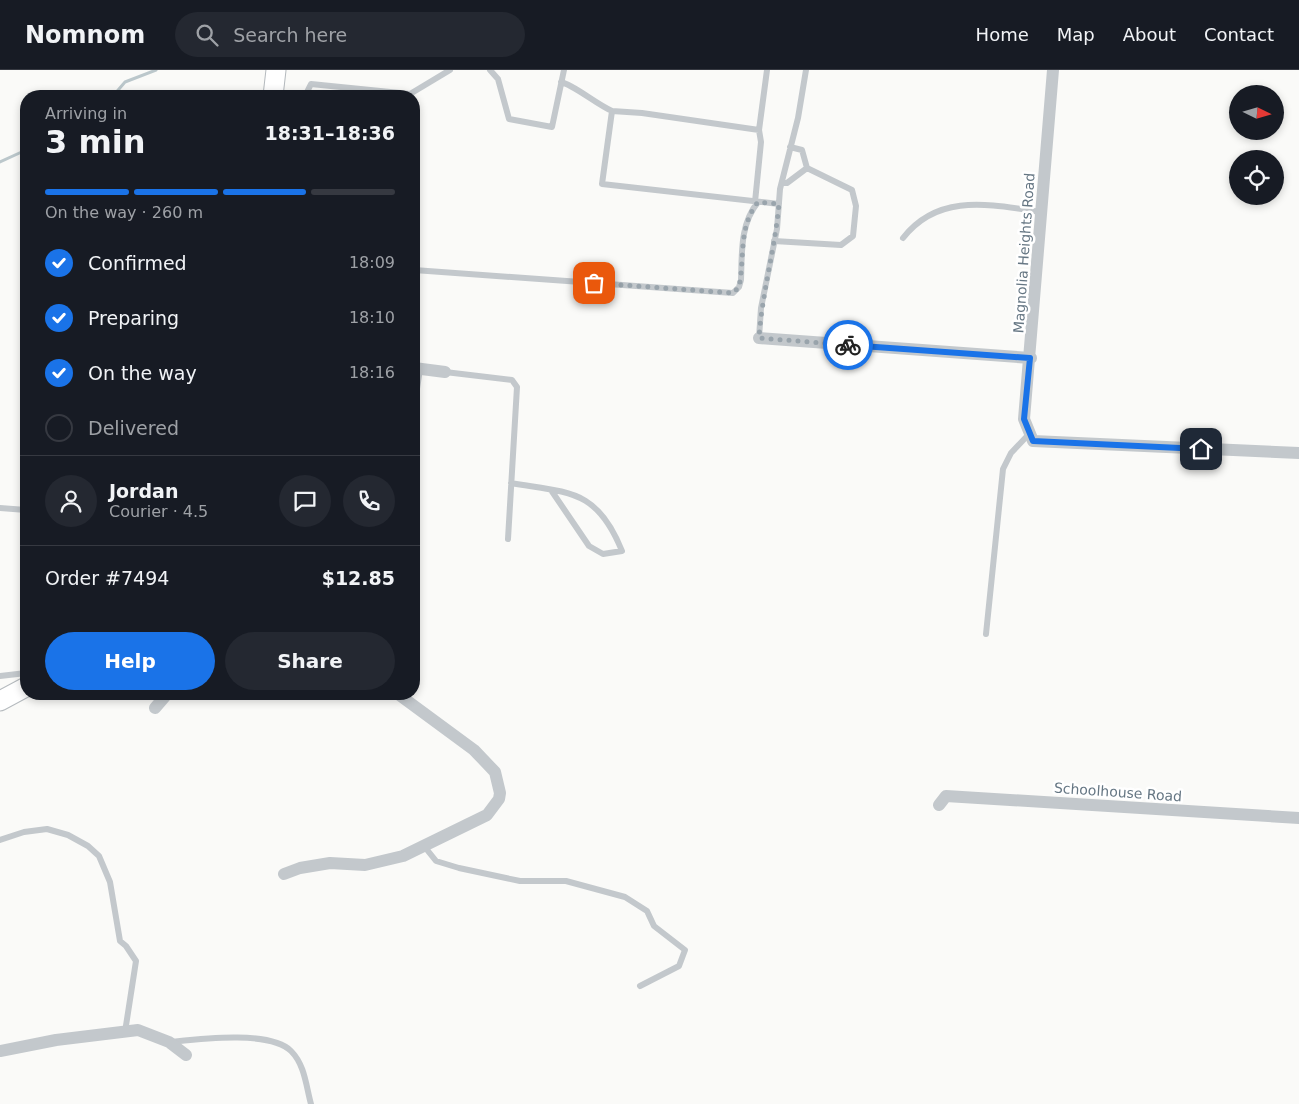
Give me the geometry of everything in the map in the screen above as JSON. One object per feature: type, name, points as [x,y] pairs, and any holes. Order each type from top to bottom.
[{"type":"main road","points":[[274,90],[276,70]]},
{"type":"main road","points":[[0,701],[20,690]]},
{"type":"street","name":"Magnolia Heights Road","points":[[1030,433],[1024,419],[1053,70]]},
{"type":"street","points":[[759,338],[1030,358]]},
{"type":"street","points":[[420,368],[446,372]]},
{"type":"street","points":[[1030,433],[1033,441],[1299,453]]},
{"type":"street","points":[[155,708],[162,700]]},
{"type":"street","points":[[284,874],[300,868],[330,863],[365,865],[403,856],[487,815],[499,799],[500,793],[494,772],[474,750],[406,700]]},
{"type":"street","name":"Schoolhouse Road","points":[[939,805],[946,796],[1299,818]]},
{"type":"street","points":[[0,1051],[56,1040],[138,1030],[169,1042],[186,1055]]},
{"type":"lane","points":[[417,90],[450,70]]},
{"type":"lane","points":[[490,70],[498,79],[509,120],[552,127],[564,70]]},
{"type":"lane","points":[[420,270],[733,293],[739,287],[744,232],[751,210],[756,202],[761,142],[759,130],[767,70]]},
{"type":"lane","points":[[759,338],[761,308],[774,241],[782,183],[806,70]]},
{"type":"lane","points":[[561,82],[569,84],[596,104],[612,112],[642,113],[759,130]]},
{"type":"lane","points":[[308,90],[312,84],[371,90]]},
{"type":"lane","points":[[612,112],[602,184],[779,204]]},
{"type":"lane","points":[[774,241],[841,245],[852,236],[856,206],[852,190],[807,168],[802,150],[790,147]]},
{"type":"lane","points":[[782,183],[786,183],[807,168]]},
{"type":"lane","points":[[903,238],[922,218],[936,211],[955,207],[986,205],[1042,212]]},
{"type":"lane","points":[[446,372],[512,380],[517,387],[508,539]]},
{"type":"lane","points":[[986,634],[1003,469],[1011,453],[1030,433]]},
{"type":"lane","points":[[511,483],[551,490],[572,494],[595,505],[615,531],[622,550],[603,554],[589,546],[551,490]]},
{"type":"lane","points":[[0,508],[20,510]]},
{"type":"lane","points":[[0,676],[20,674]]},
{"type":"lane","points":[[0,840],[24,832],[46,829],[68,835],[99,856],[110,882],[120,941],[126,946],[136,961],[125,1032]]},
{"type":"lane","points":[[424,846],[436,861],[459,868],[520,881],[566,881],[588,885],[625,897],[647,911],[654,926],[685,950],[679,966],[640,986]]},
{"type":"lane","points":[[169,1042],[257,1039],[280,1043],[297,1058],[304,1075],[311,1104]]},
{"type":"waterway","points":[[118,90],[125,82],[156,70]]},
{"type":"waterway","points":[[0,162],[20,153]]},
{"type":"way so far","points":[[594,283],[733,293],[739,287],[744,232],[751,210],[758,202],[779,204],[777,229],[761,308],[759,338],[848,345]]},
{"type":"route","points":[[848,345],[1030,358],[1024,419],[1033,441],[1201,449]]}]
